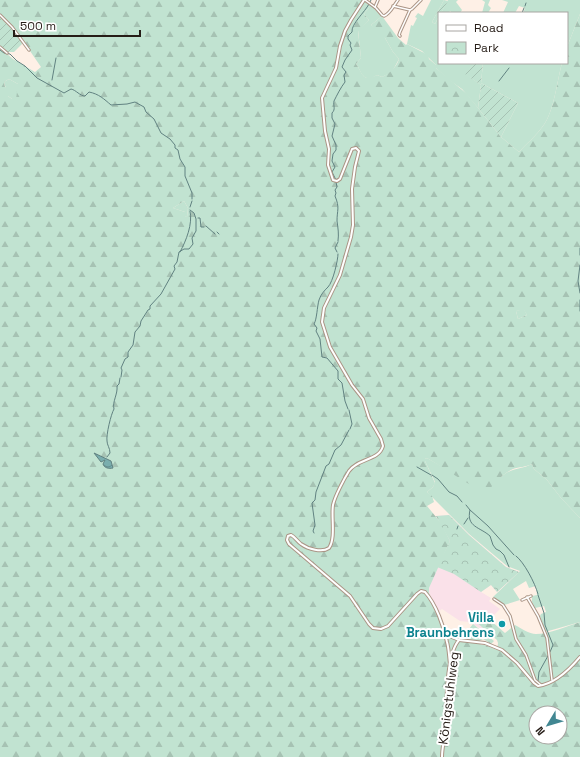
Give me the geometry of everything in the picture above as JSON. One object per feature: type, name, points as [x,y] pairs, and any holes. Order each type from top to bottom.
[{"type":"street","points":[[398,0],[385,16],[365,0],[345,31],[341,41],[335,70],[322,98],[325,131],[329,149],[328,165],[332,180],[337,181],[340,178],[352,149],[356,148],[359,151],[352,190],[353,225],[351,237],[339,277],[324,307],[322,320],[323,328],[330,347],[352,385],[363,399],[369,418],[382,440],[382,447],[378,454],[358,463],[348,473],[334,504],[332,540],[330,548],[321,550],[305,546],[292,535],[288,536],[286,540],[350,596],[372,628],[377,629],[388,626],[416,595],[423,591],[427,594],[435,608],[445,633],[448,644],[450,664]]},
{"type":"street","points":[[375,7],[378,0]]},
{"type":"street","points":[[400,36],[400,32],[410,10],[421,0]]},
{"type":"street","points":[[393,6],[410,10]]},
{"type":"street","points":[[0,15],[12,27],[29,50]]},
{"type":"street","points":[[0,47],[7,53]]},
{"type":"street","points":[[522,600],[531,596]]},
{"type":"street","points":[[527,598],[538,616],[548,640],[552,680]]},
{"type":"street","points":[[494,600],[503,605],[510,616],[516,638],[529,663],[535,680],[541,685]]},
{"type":"street","points":[[445,633],[458,640],[483,642],[501,649],[517,663],[537,685],[541,685],[564,674],[580,657]]},
{"type":"street","name":"Königstuhlweg","points":[[442,757],[450,664],[452,650],[458,640]]},
{"type":"shaded area","points":[[449,515],[469,535],[506,567],[519,572],[497,592],[491,585],[481,592],[491,598],[489,601],[500,609],[488,621],[483,630],[469,622],[460,621],[442,609],[438,612],[429,593],[429,588],[437,567],[445,532],[436,516]]},
{"type":"green space","points":[[0,0],[366,0],[371,5],[364,14],[369,20],[358,31],[361,58],[356,64],[364,76],[368,78],[377,75],[382,77],[392,70],[399,59],[385,38],[380,37],[371,25],[382,16],[398,38],[406,45],[407,44],[428,55],[429,59],[436,65],[436,68],[467,94],[501,137],[519,152],[547,120],[553,105],[562,64],[568,64],[568,44],[580,14],[580,518],[561,498],[547,480],[534,469],[532,464],[509,471],[485,494],[427,458],[425,461],[435,483],[427,492],[432,496],[434,502],[427,506],[441,523],[450,541],[429,588],[429,593],[445,631],[462,638],[473,624],[494,641],[491,644],[483,639],[478,643],[497,650],[497,640],[475,621],[480,615],[491,621],[505,633],[515,625],[533,634],[541,634],[580,622],[580,757],[0,757],[0,48],[13,59],[35,72],[41,67],[19,35],[0,14]],"holes":[[[9,79],[18,84],[14,87],[17,92],[16,99],[12,99],[8,96],[9,88],[5,87],[4,82]],[[184,201],[188,208],[187,217],[185,216],[185,212],[173,208]],[[524,310],[527,315],[518,319],[516,311]]]},
{"type":"green space","points":[[431,0],[444,0],[432,22],[435,24],[438,18],[438,64],[473,64],[466,74],[481,85],[478,108],[462,89],[436,68],[436,65],[422,51],[407,44],[411,25],[413,26],[417,18],[415,17],[418,13],[423,16]]},
{"type":"green space","points":[[444,0],[448,1],[442,12],[438,12],[438,18],[435,24],[432,22]]},
{"type":"green space","points":[[448,0],[458,0],[456,2],[462,10],[461,12],[442,12]]},
{"type":"green space","points":[[482,0],[490,0],[488,5],[491,8],[489,12],[482,12],[485,2]]},
{"type":"green space","points":[[502,0],[580,0],[580,14],[568,44],[568,12],[523,12],[525,8],[519,6],[516,12],[503,12],[508,2]]},
{"type":"green space","points":[[371,5],[375,7],[382,16],[371,25],[385,38],[399,59],[392,72],[382,77],[377,75],[370,79],[362,75],[356,64],[361,58],[358,30],[369,20],[364,14]]},
{"type":"green space","points":[[0,16],[13,29],[21,40],[22,44],[14,52],[6,52],[0,47]]},
{"type":"green space","points":[[473,64],[483,64],[481,83],[518,103],[501,137],[478,108],[481,85],[465,74]]},
{"type":"green space","points":[[483,64],[562,64],[553,105],[547,120],[519,152],[501,137],[518,103],[481,83]]},
{"type":"green space","points":[[9,79],[18,84],[17,99],[12,99],[8,96],[4,82]]},
{"type":"green space","points":[[184,201],[188,208],[187,217],[184,216],[185,212],[173,208]]},
{"type":"green space","points":[[524,309],[527,315],[518,319],[516,311]]},
{"type":"green space","points":[[427,458],[453,473],[501,477],[512,470],[532,464],[534,469],[547,480],[561,498],[580,518],[580,622],[545,632],[540,616],[546,612],[544,606],[535,608],[532,602],[532,596],[537,595],[536,586],[529,588],[526,581],[513,589],[520,600],[504,605],[493,597],[520,571],[507,566],[469,534],[427,492],[433,487],[435,482],[425,461]]},
{"type":"green space","points":[[449,515],[469,535],[506,567],[519,572],[497,592],[491,585],[481,592],[454,574],[437,567],[450,541],[436,516]]},
{"type":"water","points":[[94,453],[111,461],[113,468],[104,466],[103,464],[105,460],[101,462]]},
{"type":"waterway","points":[[336,180],[332,172],[335,167],[332,161],[333,154],[336,150],[336,145],[332,136],[335,124],[332,118],[334,101],[345,82],[344,75],[346,72],[342,67],[352,50],[348,36],[369,4]]},
{"type":"waterway","points":[[522,12],[524,8]]},
{"type":"waterway","points":[[0,50],[4,53],[10,54],[37,78],[64,93],[71,89],[85,96],[89,92],[99,95],[111,105],[135,102],[144,107],[146,112],[154,119],[161,133],[170,139],[175,145],[175,148],[178,150],[180,159],[185,167],[185,176],[192,193],[192,199]]},
{"type":"waterway","points":[[52,80],[56,58]]},
{"type":"waterway","points":[[499,81],[509,68]]},
{"type":"waterway","points":[[336,182],[337,187],[335,190],[335,196],[338,206],[338,241]]},
{"type":"waterway","points":[[190,207],[192,201]]},
{"type":"waterway","points":[[121,377],[121,368],[133,345],[135,332],[150,309],[150,306],[161,294],[175,269],[174,266],[177,262],[179,252],[184,249],[189,249],[193,244],[192,238],[196,231],[196,219],[194,213],[190,210]]},
{"type":"waterway","points":[[180,252],[187,238],[190,227],[190,211]]},
{"type":"waterway","points":[[198,218],[200,218],[201,227],[204,227]]},
{"type":"waterway","points":[[206,226],[215,234]]},
{"type":"waterway","points":[[337,252],[335,248],[338,242]]},
{"type":"waterway","points":[[580,248],[580,255]]},
{"type":"waterway","points":[[338,254],[332,281],[319,300],[314,324],[317,328],[316,331],[320,339],[322,357],[327,358],[338,371],[338,379],[342,383],[348,409]]},
{"type":"waterway","points":[[580,265],[578,281],[580,293]]},
{"type":"waterway","points":[[580,300],[580,311]]},
{"type":"waterway","points":[[107,457],[110,453],[107,444],[108,430],[120,378]]},
{"type":"waterway","points":[[349,410],[352,424],[350,429]]},
{"type":"waterway","points":[[314,533],[313,531],[315,525],[312,503],[315,500],[316,492],[326,466],[329,464],[335,450],[341,445],[349,430]]},
{"type":"waterway","points":[[417,467],[431,475]]},
{"type":"waterway","points":[[432,475],[438,479],[449,492],[457,496],[462,502]]},
{"type":"waterway","points":[[466,505],[470,510],[469,516],[472,523],[490,536],[493,545],[504,555],[509,567]]},
{"type":"waterway","points":[[470,510],[488,526],[514,555]]},
{"type":"waterway","points":[[464,524],[468,518]]},
{"type":"waterway","points":[[516,556],[529,573],[538,594]]},
{"type":"waterway","points":[[538,595],[544,613],[545,625],[553,645],[550,652]]},
{"type":"waterway","points":[[538,681],[539,672],[549,654]]},
{"type":"place","name":"Villa Braunbehrens","points":[[502,624]]}]
